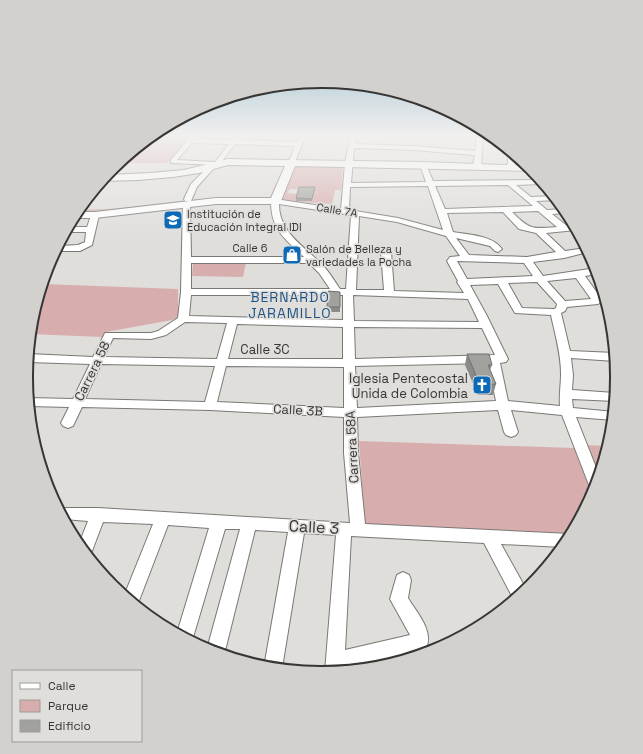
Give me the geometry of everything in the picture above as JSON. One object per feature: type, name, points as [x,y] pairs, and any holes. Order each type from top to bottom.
[{"type":"street","points":[[113,177],[182,172]]},
{"type":"street","points":[[207,172],[194,186],[187,201],[186,292],[183,319],[433,326],[486,325]]},
{"type":"street","points":[[287,172],[276,199],[275,215],[282,230],[313,260],[330,280],[345,293]]},
{"type":"street","points":[[344,211],[347,172]]},
{"type":"street","points":[[426,172],[442,211],[449,234],[466,258]]},
{"type":"street","name":"Calle 7A","points":[[346,185],[534,183]]},
{"type":"street","points":[[511,184],[565,229]]},
{"type":"street","points":[[530,199],[548,198]]},
{"type":"street","name":"Calle 7A","points":[[88,209],[187,201],[276,199],[398,220],[449,234],[476,239],[493,244],[498,249]]},
{"type":"street","name":"Calle 7A","points":[[83,215],[95,215],[187,201]]},
{"type":"street","points":[[505,210],[522,227],[539,231],[568,229]]},
{"type":"street","points":[[442,211],[557,211]]},
{"type":"street","name":"Carrera 58A","points":[[335,665],[351,529],[348,323],[345,293],[355,213]]},
{"type":"street","points":[[63,249],[80,248],[89,242],[95,215]]},
{"type":"street","points":[[74,230],[91,229]]},
{"type":"street","points":[[539,231],[564,255]]},
{"type":"street","points":[[511,432],[503,405],[497,359],[486,325],[452,261],[453,259],[466,258],[527,260],[581,251]]},
{"type":"street","points":[[386,252],[389,294]]},
{"type":"street","name":"Calle 6","points":[[186,260],[313,260]]},
{"type":"street","points":[[527,260],[559,308],[566,354],[567,375],[565,394],[567,412],[592,476]]},
{"type":"street","points":[[462,282],[540,279],[590,272]]},
{"type":"street","points":[[501,280],[519,311],[559,308],[598,301],[579,275]]},
{"type":"street","points":[[592,292],[597,290]]},
{"type":"street","points":[[186,292],[345,293],[470,296]]},
{"type":"street","name":"Carrera 58","points":[[68,423],[109,335],[156,335],[162,333],[183,319]]},
{"type":"street","points":[[210,406],[233,320]]},
{"type":"street","points":[[566,354],[609,357]]},
{"type":"street","name":"Calle 3C","points":[[34,358],[222,363],[349,363],[497,359]]},
{"type":"street","points":[[565,394],[609,397]]},
{"type":"street","name":"Calle 3B","points":[[34,402],[210,406],[349,413],[503,405],[608,416]]},
{"type":"street","name":"Calle 3","points":[[68,513],[488,538],[559,540]]},
{"type":"street","points":[[87,544],[98,514]]},
{"type":"street","points":[[133,596],[163,518]]},
{"type":"street","points":[[187,632],[219,521]]},
{"type":"street","points":[[217,646],[249,523]]},
{"type":"street","points":[[274,661],[297,526]]},
{"type":"street","points":[[488,538],[517,589]]},
{"type":"street","points":[[338,665],[420,642],[420,635],[399,599],[403,580]]},
{"type":"green space","points":[[293,172],[342,172],[341,190],[335,190],[332,204],[281,201]],"holes":[[[290,189],[315,190],[312,201],[296,201],[298,194],[287,193]]]},
{"type":"green space","points":[[270,197],[85,213],[87,210],[110,209],[191,200]]},
{"type":"green space","points":[[193,263],[246,263],[243,277],[192,276]]},
{"type":"green space","points":[[48,284],[178,289],[177,318],[106,332],[102,337],[36,334]]},
{"type":"green space","points":[[359,441],[574,448],[589,485],[580,505],[563,534],[365,525]]},
{"type":"green space","points":[[585,445],[601,446],[595,470]]},
{"type":"building","points":[[299,187],[315,187],[312,199],[296,198]]},
{"type":"building","points":[[328,291],[340,292],[340,307],[327,307]]},
{"type":"building","points":[[467,354],[489,354],[492,365],[488,365],[496,384],[480,385]]},
{"type":"place","name":"Institución de Educación Integral IDI","points":[[173,220]]},
{"type":"place","name":"Salón de Belleza y variedades la Pocha","points":[[292,255]]},
{"type":"place","name":"Iglesia Pentecostal Unida de Colombia","points":[[482,385]]},
{"type":"district","name":"BERNARDO JARAMILLO","points":[[290,306]]}]
